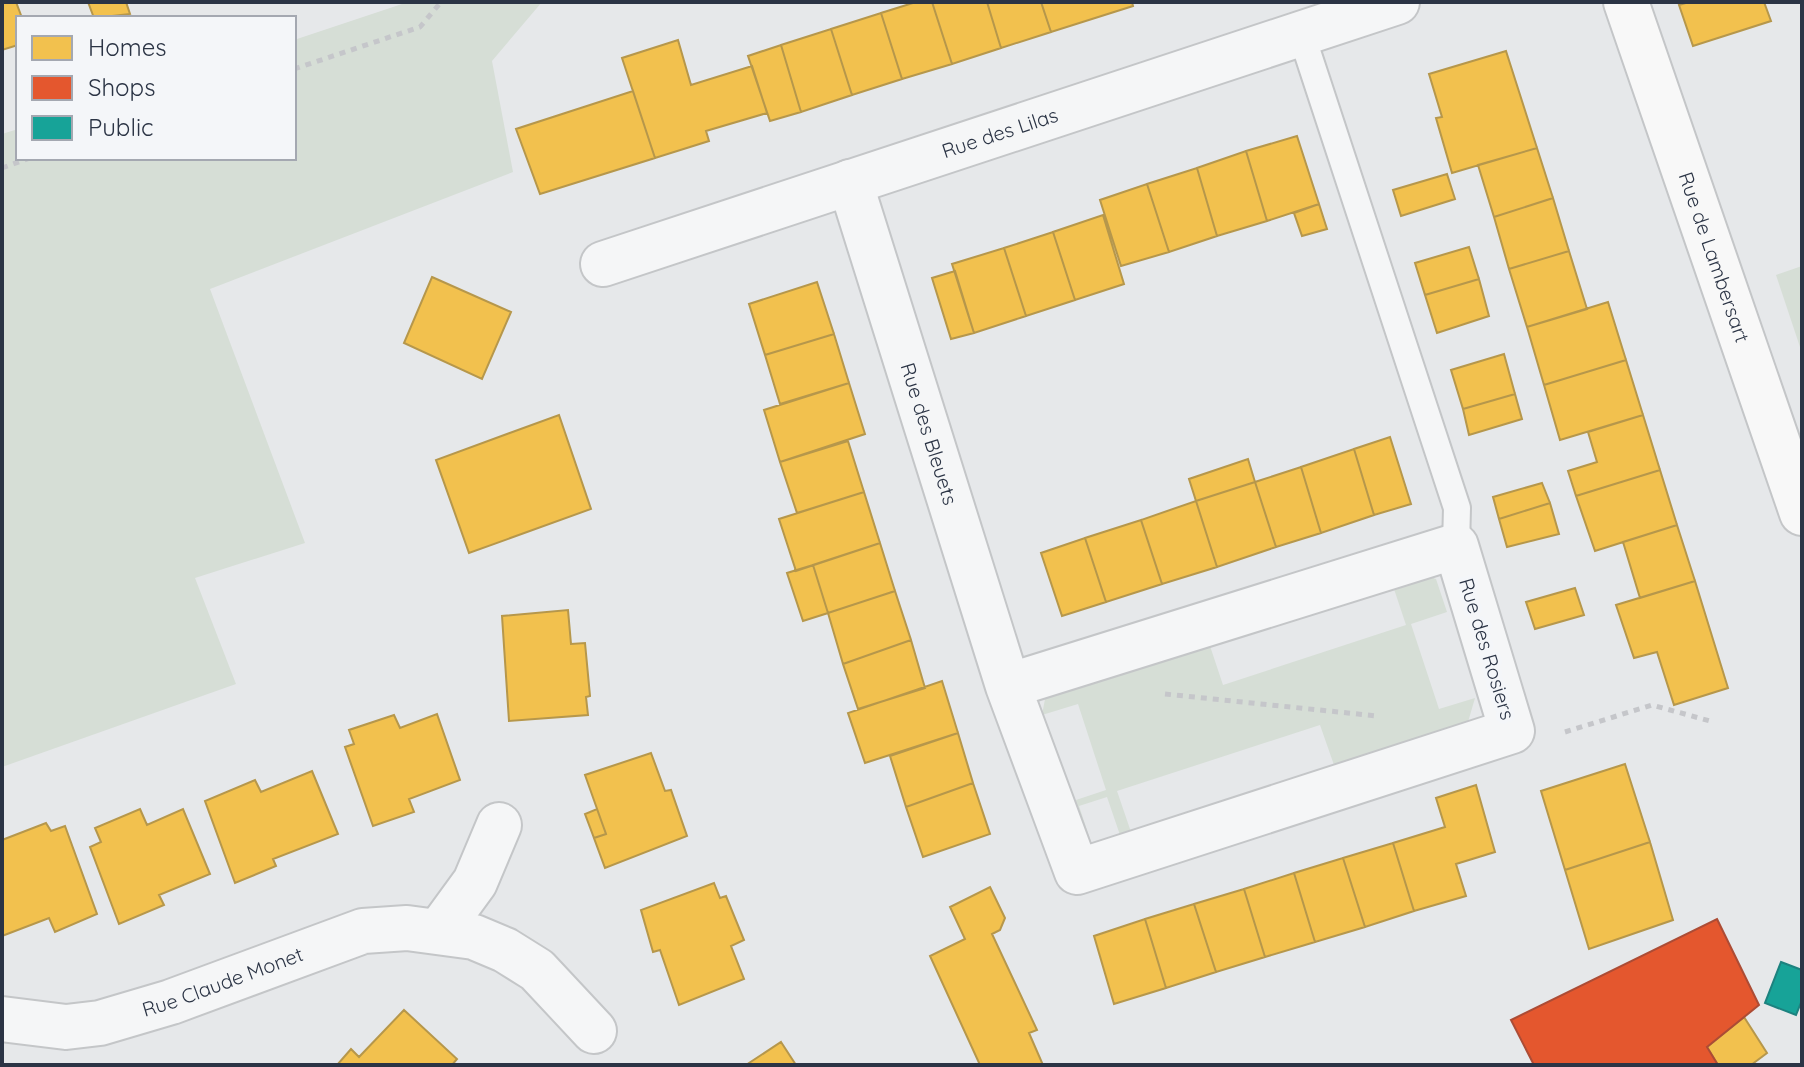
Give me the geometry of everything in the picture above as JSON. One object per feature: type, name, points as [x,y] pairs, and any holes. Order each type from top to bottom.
[{"type":"main road","name":"Rue de Lambersart","points":[[1626,2],[1802,513]]},
{"type":"street","name":"Rue des Lilas","points":[[603,264],[1397,2]]},
{"type":"street","name":"Rue des Bleuets","points":[[850,182],[1008,686]]},
{"type":"street","points":[[1008,686],[1456,546]]},
{"type":"street","name":"Rue des Rosiers","points":[[1008,686],[1077,872],[1512,731],[1456,546]]},
{"type":"street","points":[[440,930],[470,890],[499,825]]},
{"type":"street","name":"Rue Claude Monet","points":[[2,1019],[66,1027],[100,1023],[157,1007],[363,931],[440,930],[474,937],[537,970],[594,1031]]},
{"type":"lane","name":"Rue des Rosiers","points":[[1301,33],[1457,508],[1456,546]]},
{"type":"path","points":[[296,68],[420,27],[441,2]]},
{"type":"path","points":[[2,168],[24,160]]},
{"type":"path","points":[[1164,694],[1380,717]]},
{"type":"path","points":[[1512,731],[1543,738],[1652,705],[1710,721]]},
{"type":"shaded area","points":[[408,2],[542,2],[492,61],[513,172],[210,289],[305,543],[195,578],[236,684],[2,767],[2,134],[16,130],[16,160],[296,160],[296,39]]},
{"type":"shaded area","points":[[1802,266],[1802,353],[1776,275]]},
{"type":"shaded area","points":[[1426,575],[1436,579],[1447,612],[1411,624],[1439,709],[1475,698],[1468,722],[1334,765],[1320,725],[1117,791],[1131,832],[1120,835],[1107,797],[1079,806],[1092,845],[1080,841],[1070,802],[1106,790],[1078,704],[1042,715],[1045,699],[1210,646],[1223,685],[1406,625],[1393,586]]},
{"type":"building: Homes","points":[[2,2],[16,2],[21,16],[16,16],[16,46],[2,50]]},
{"type":"building: Homes","points":[[88,2],[126,2],[130,14],[112,16],[93,16]]},
{"type":"building: Homes","points":[[916,2],[932,2],[952,64],[902,79],[881,13]]},
{"type":"building: Homes","points":[[932,2],[987,2],[1001,48],[952,64]]},
{"type":"building: Homes","points":[[987,2],[1041,2],[1051,32],[1001,48]]},
{"type":"building: Homes","points":[[1041,2],[1132,2],[1133,6],[1051,32]]},
{"type":"building: Homes","points":[[1689,2],[1764,2],[1771,21],[1693,46],[1679,5]]},
{"type":"building: Homes","points":[[881,13],[902,79],[852,95],[831,29]]},
{"type":"building: Homes","points":[[831,29],[852,95],[801,112],[781,45]]},
{"type":"building: Homes","points":[[678,40],[691,85],[752,66],[767,113],[706,131],[709,141],[655,158],[622,58]]},
{"type":"building: Homes","points":[[781,45],[801,112],[770,121],[748,56]]},
{"type":"building: Homes","points":[[1506,51],[1537,148],[1452,173],[1436,118],[1442,117],[1429,74]]},
{"type":"building: Homes","points":[[633,91],[655,158],[540,194],[516,129]]},
{"type":"building: Homes","points":[[1297,136],[1319,204],[1267,221],[1246,151]]},
{"type":"building: Homes","points":[[1537,148],[1553,198],[1494,217],[1478,165]]},
{"type":"building: Homes","points":[[1246,151],[1267,221],[1217,236],[1197,168]]},
{"type":"building: Homes","points":[[1197,168],[1217,236],[1169,252],[1147,184]]},
{"type":"building: Homes","points":[[1447,174],[1455,199],[1401,216],[1393,190]]},
{"type":"building: Homes","points":[[1147,184],[1169,252],[1121,266],[1100,200]]},
{"type":"building: Homes","points":[[1553,198],[1569,251],[1509,269],[1494,217]]},
{"type":"building: Homes","points":[[1319,204],[1327,229],[1302,236],[1294,213]]},
{"type":"building: Homes","points":[[1103,215],[1124,284],[1075,300],[1053,232]]},
{"type":"building: Homes","points":[[1053,232],[1075,300],[1026,316],[1004,248]]},
{"type":"building: Homes","points":[[1469,247],[1479,279],[1425,295],[1415,263]]},
{"type":"building: Homes","points":[[1004,248],[1026,316],[974,333],[952,264]]},
{"type":"building: Homes","points":[[1569,251],[1587,309],[1527,327],[1509,269]]},
{"type":"building: Homes","points":[[955,271],[974,333],[951,339],[932,278]]},
{"type":"building: Homes","points":[[432,277],[511,312],[482,379],[404,343]]},
{"type":"building: Homes","points":[[1479,279],[1489,316],[1437,333],[1425,295]]},
{"type":"building: Homes","points":[[817,282],[834,334],[765,355],[749,304]]},
{"type":"building: Homes","points":[[1608,302],[1626,360],[1544,385],[1527,327]]},
{"type":"building: Homes","points":[[834,334],[849,383],[780,404],[765,355]]},
{"type":"building: Homes","points":[[1504,354],[1515,394],[1463,409],[1451,370]]},
{"type":"building: Homes","points":[[1626,360],[1643,415],[1560,440],[1544,385]]},
{"type":"building: Homes","points":[[849,383],[865,434],[780,462],[764,410]]},
{"type":"building: Homes","points":[[1515,394],[1522,419],[1469,435],[1463,409]]},
{"type":"building: Homes","points":[[559,415],[591,509],[469,553],[436,460]]},
{"type":"building: Homes","points":[[1643,415],[1660,470],[1576,496],[1568,471],[1597,462],[1588,432]]},
{"type":"building: Homes","points":[[1390,437],[1411,504],[1374,515],[1354,449]]},
{"type":"building: Homes","points":[[848,441],[864,492],[797,513],[780,462]]},
{"type":"building: Homes","points":[[1354,449],[1374,515],[1321,533],[1301,467]]},
{"type":"building: Homes","points":[[1248,459],[1255,482],[1196,501],[1189,479]]},
{"type":"building: Homes","points":[[1301,467],[1321,533],[1276,547],[1255,482]]},
{"type":"building: Homes","points":[[1660,470],[1677,525],[1595,551],[1576,496]]},
{"type":"building: Homes","points":[[1255,482],[1276,547],[1217,567],[1196,501]]},
{"type":"building: Homes","points":[[1542,483],[1550,503],[1499,519],[1493,497]]},
{"type":"building: Homes","points":[[864,492],[880,543],[796,571],[779,519]]},
{"type":"building: Homes","points":[[1196,501],[1217,567],[1162,584],[1141,520]]},
{"type":"building: Homes","points":[[1550,503],[1559,534],[1507,547],[1499,519]]},
{"type":"building: Homes","points":[[1141,520],[1162,584],[1106,602],[1085,538]]},
{"type":"building: Homes","points":[[1677,525],[1695,581],[1640,598],[1623,542]]},
{"type":"building: Homes","points":[[1085,538],[1106,602],[1062,616],[1041,553]]},
{"type":"building: Homes","points":[[880,543],[895,591],[828,613],[813,565]]},
{"type":"building: Homes","points":[[813,565],[828,613],[803,621],[787,573]]},
{"type":"building: Homes","points":[[1695,581],[1728,688],[1674,705],[1657,652],[1634,658],[1616,605]]},
{"type":"building: Homes","points":[[1575,588],[1584,615],[1535,629],[1526,602]]},
{"type":"building: Homes","points":[[895,591],[911,640],[843,664],[828,613]]},
{"type":"building: Homes","points":[[568,610],[571,644],[585,643],[590,696],[586,697],[588,715],[509,721],[502,616]]},
{"type":"building: Homes","points":[[911,640],[925,688],[858,709],[843,664]]},
{"type":"building: Homes","points":[[942,681],[958,733],[865,763],[848,713]]},
{"type":"building: Homes","points":[[437,714],[460,780],[409,799],[414,812],[373,826],[345,747],[354,744],[349,730],[394,715],[400,728]]},
{"type":"building: Homes","points":[[958,733],[973,783],[906,807],[890,756]]},
{"type":"building: Homes","points":[[651,753],[665,791],[671,790],[687,836],[605,868],[594,838],[606,834],[585,775]]},
{"type":"building: Homes","points":[[1625,764],[1650,842],[1565,870],[1541,791]]},
{"type":"building: Homes","points":[[312,771],[338,834],[273,859],[276,866],[235,883],[205,801],[255,780],[261,792]]},
{"type":"building: Homes","points":[[973,783],[990,834],[923,857],[906,807]]},
{"type":"building: Homes","points":[[1476,785],[1495,852],[1456,864],[1466,896],[1414,911],[1393,843],[1445,827],[1436,798]]},
{"type":"building: Homes","points":[[140,809],[147,825],[183,809],[210,874],[159,895],[164,905],[119,924],[90,847],[101,842],[95,828]]},
{"type":"building: Homes","points":[[597,809],[606,834],[594,838],[585,814]]},
{"type":"building: Homes","points":[[46,823],[51,831],[65,826],[97,914],[55,932],[49,918],[2,936],[2,840]]},
{"type":"building: Homes","points":[[1650,842],[1673,920],[1589,949],[1565,870]]},
{"type":"building: Homes","points":[[1393,843],[1414,911],[1365,927],[1343,858]]},
{"type":"building: Homes","points":[[1343,858],[1365,927],[1315,942],[1294,873]]},
{"type":"building: Homes","points":[[1294,873],[1315,942],[1265,957],[1244,889]]},
{"type":"building: Homes","points":[[714,883],[720,898],[726,896],[744,940],[731,946],[744,979],[679,1005],[660,950],[653,952],[641,910]]},
{"type":"building: Homes","points":[[990,887],[1005,918],[1000,930],[992,934],[1037,1030],[1029,1033],[1043,1065],[980,1065],[930,956],[965,939],[950,907]]},
{"type":"building: Homes","points":[[1244,889],[1265,957],[1216,972],[1194,904]]},
{"type":"building: Homes","points":[[1194,904],[1216,972],[1166,988],[1145,919]]},
{"type":"building: Homes","points":[[1145,919],[1166,988],[1114,1004],[1094,936]]},
{"type":"building: Homes","points":[[404,1010],[457,1059],[452,1065],[337,1065],[351,1049],[359,1057]]},
{"type":"building: Homes","points":[[1744,1017],[1767,1053],[1751,1065],[1718,1065],[1707,1047]]},
{"type":"building: Homes","points":[[781,1042],[796,1065],[746,1065]]},
{"type":"building: Shops","points":[[1717,919],[1759,1005],[1707,1047],[1718,1065],[1534,1065],[1511,1020]]},
{"type":"building: Public","points":[[1781,962],[1802,970],[1802,1000],[1796,1015],[1765,1003]]}]
